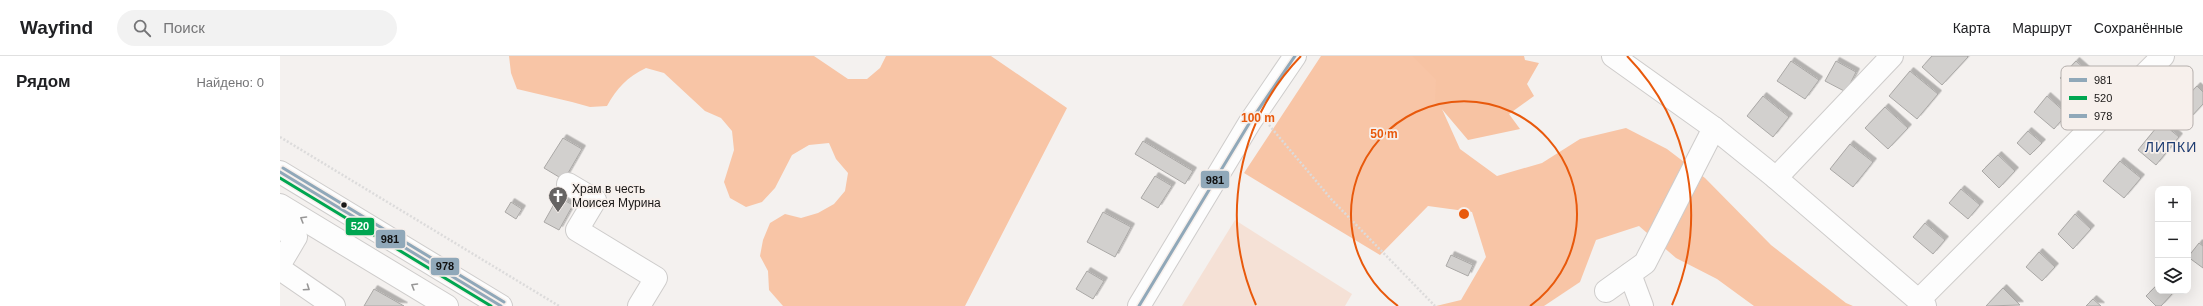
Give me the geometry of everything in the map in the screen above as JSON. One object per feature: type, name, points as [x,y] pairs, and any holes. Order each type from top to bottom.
[{"type":"street","points":[[1139,306],[1250,122],[1295,56]]},
{"type":"street","points":[[1613,56],[1714,128],[1776,178],[1922,303],[2091,130]]},
{"type":"street","points":[[1776,178],[1892,56]]},
{"type":"street","points":[[2153,66],[2163,56]]},
{"type":"street","points":[[1606,291],[1645,263],[1714,128]]},
{"type":"street","points":[[280,172],[500,306]]},
{"type":"street","points":[[568,184],[595,200],[577,230],[656,278],[639,306]]},
{"type":"street","points":[[280,205],[447,306]]},
{"type":"street","points":[[280,228],[296,237],[280,264]]},
{"type":"street","points":[[280,269],[334,306]]},
{"type":"street","points":[[1630,274],[1642,306]]},
{"type":"path","points":[[1265,121],[1332,200],[1435,306]]},
{"type":"path","points":[[280,138],[560,306]]},
{"type":"shaded area","points":[[509,56],[814,56],[848,79],[867,79],[880,68],[886,56],[991,56],[1067,108],[965,306],[783,306],[769,290],[768,271],[760,256],[763,240],[770,223],[785,214],[801,218],[818,213],[834,204],[845,191],[848,173],[836,159],[829,143],[809,145],[792,155],[775,188],[762,202],[746,207],[730,198],[724,182],[734,150],[732,131],[721,118],[705,111],[664,73],[646,68],[628,79],[607,106],[590,107],[517,89],[511,73]]},
{"type":"shaded area","points":[[1321,56],[1422,56],[1448,83],[1442,109],[1460,149],[1497,176],[1542,163],[1580,139],[1626,128],[1667,149],[1705,178],[1771,245],[1846,303],[1853,306],[1754,306],[1717,279],[1676,258],[1639,226],[1596,240],[1580,282],[1544,306],[1436,306],[1461,300],[1486,257],[1472,212],[1428,206],[1380,255],[1244,173]]},
{"type":"shaded area","points":[[1412,56],[1524,56],[1525,60],[1539,63],[1527,84],[1534,96],[1509,114],[1520,129],[1468,140],[1435,101],[1436,80]]},
{"type":"shaded area","points":[[1235,220],[1352,294],[1345,306],[1182,306]]},
{"type":"building","points":[[1932,56],[1968,57],[1942,85],[1922,67]]},
{"type":"building","points":[[1791,61],[1819,80],[1805,99],[1777,81]]},
{"type":"building","points":[[1836,61],[1856,72],[1846,92],[1825,81]]},
{"type":"building","points":[[2076,61],[2082,66],[2071,66]]},
{"type":"building","points":[[1910,71],[1938,94],[1917,119],[1889,96]]},
{"type":"building","points":[[2197,86],[2203,92],[2203,104],[2193,115],[2193,90]]},
{"type":"building","points":[[1763,96],[1789,117],[1773,137],[1747,116]]},
{"type":"building","points":[[2047,96],[2061,109],[2061,121],[2054,129],[2034,112]]},
{"type":"building","points":[[1885,107],[1908,128],[1888,149],[1865,128]]},
{"type":"building","points":[[2154,130],[2171,130],[2179,137],[2156,165],[2138,150]]},
{"type":"building","points":[[2028,131],[2042,143],[2030,155],[2017,143]]},
{"type":"building","points":[[563,138],[582,149],[564,180],[544,168]]},
{"type":"building","points":[[1143,141],[1193,171],[1185,184],[1135,154]]},
{"type":"building","points":[[1850,144],[1873,162],[1853,187],[1830,169]]},
{"type":"building","points":[[1998,155],[2015,171],[1999,188],[1982,171]]},
{"type":"building","points":[[2120,161],[2141,178],[2124,198],[2103,181]]},
{"type":"building","points":[[1155,176],[1172,186],[1158,208],[1141,198]]},
{"type":"building","points":[[1961,189],[1980,205],[1968,219],[1949,203]]},
{"type":"building","name":"Храм в честь Моисея Мурина","points":[[558,197],[573,205],[559,230],[544,222]]},
{"type":"building","points":[[511,202],[522,209],[516,219],[505,212]]},
{"type":"building","points":[[1103,212],[1131,227],[1115,257],[1087,242]]},
{"type":"building","points":[[2075,214],[2091,229],[2073,249],[2058,234]]},
{"type":"building","points":[[1925,223],[1945,240],[1933,254],[1913,237]]},
{"type":"building","points":[[2199,243],[2203,246],[2203,268],[2191,259],[2191,253]]},
{"type":"building","points":[[2039,252],[2055,267],[2042,281],[2026,267]]},
{"type":"building","points":[[1451,255],[1473,265],[1468,276],[1446,266]]},
{"type":"building","points":[[1087,271],[1104,281],[1093,299],[1076,289]]},
{"type":"building","points":[[2155,287],[2155,294],[2172,294],[2161,306],[2156,306],[2146,296]]},
{"type":"building","points":[[2003,288],[2020,305],[1986,306]]},
{"type":"building","points":[[374,289],[404,306],[364,306]]},
{"type":"building","points":[[2093,299],[2101,306],[2086,306]]},
{"type":"transit line","name":"981","points":[[1139,306],[1250,122],[1295,56]]},
{"type":"transit line","name":"978","points":[[283,168],[504,302]]},
{"type":"transit line","name":"981","points":[[280,172],[501,306]]},
{"type":"transit line","name":"520","points":[[280,178],[491,306]]},
{"type":"place","name":"Храм в честь Моисея Мурина","points":[[558,213]]},
{"type":"district","name":"ЛИПКИ","points":[[2171,147]]}]
